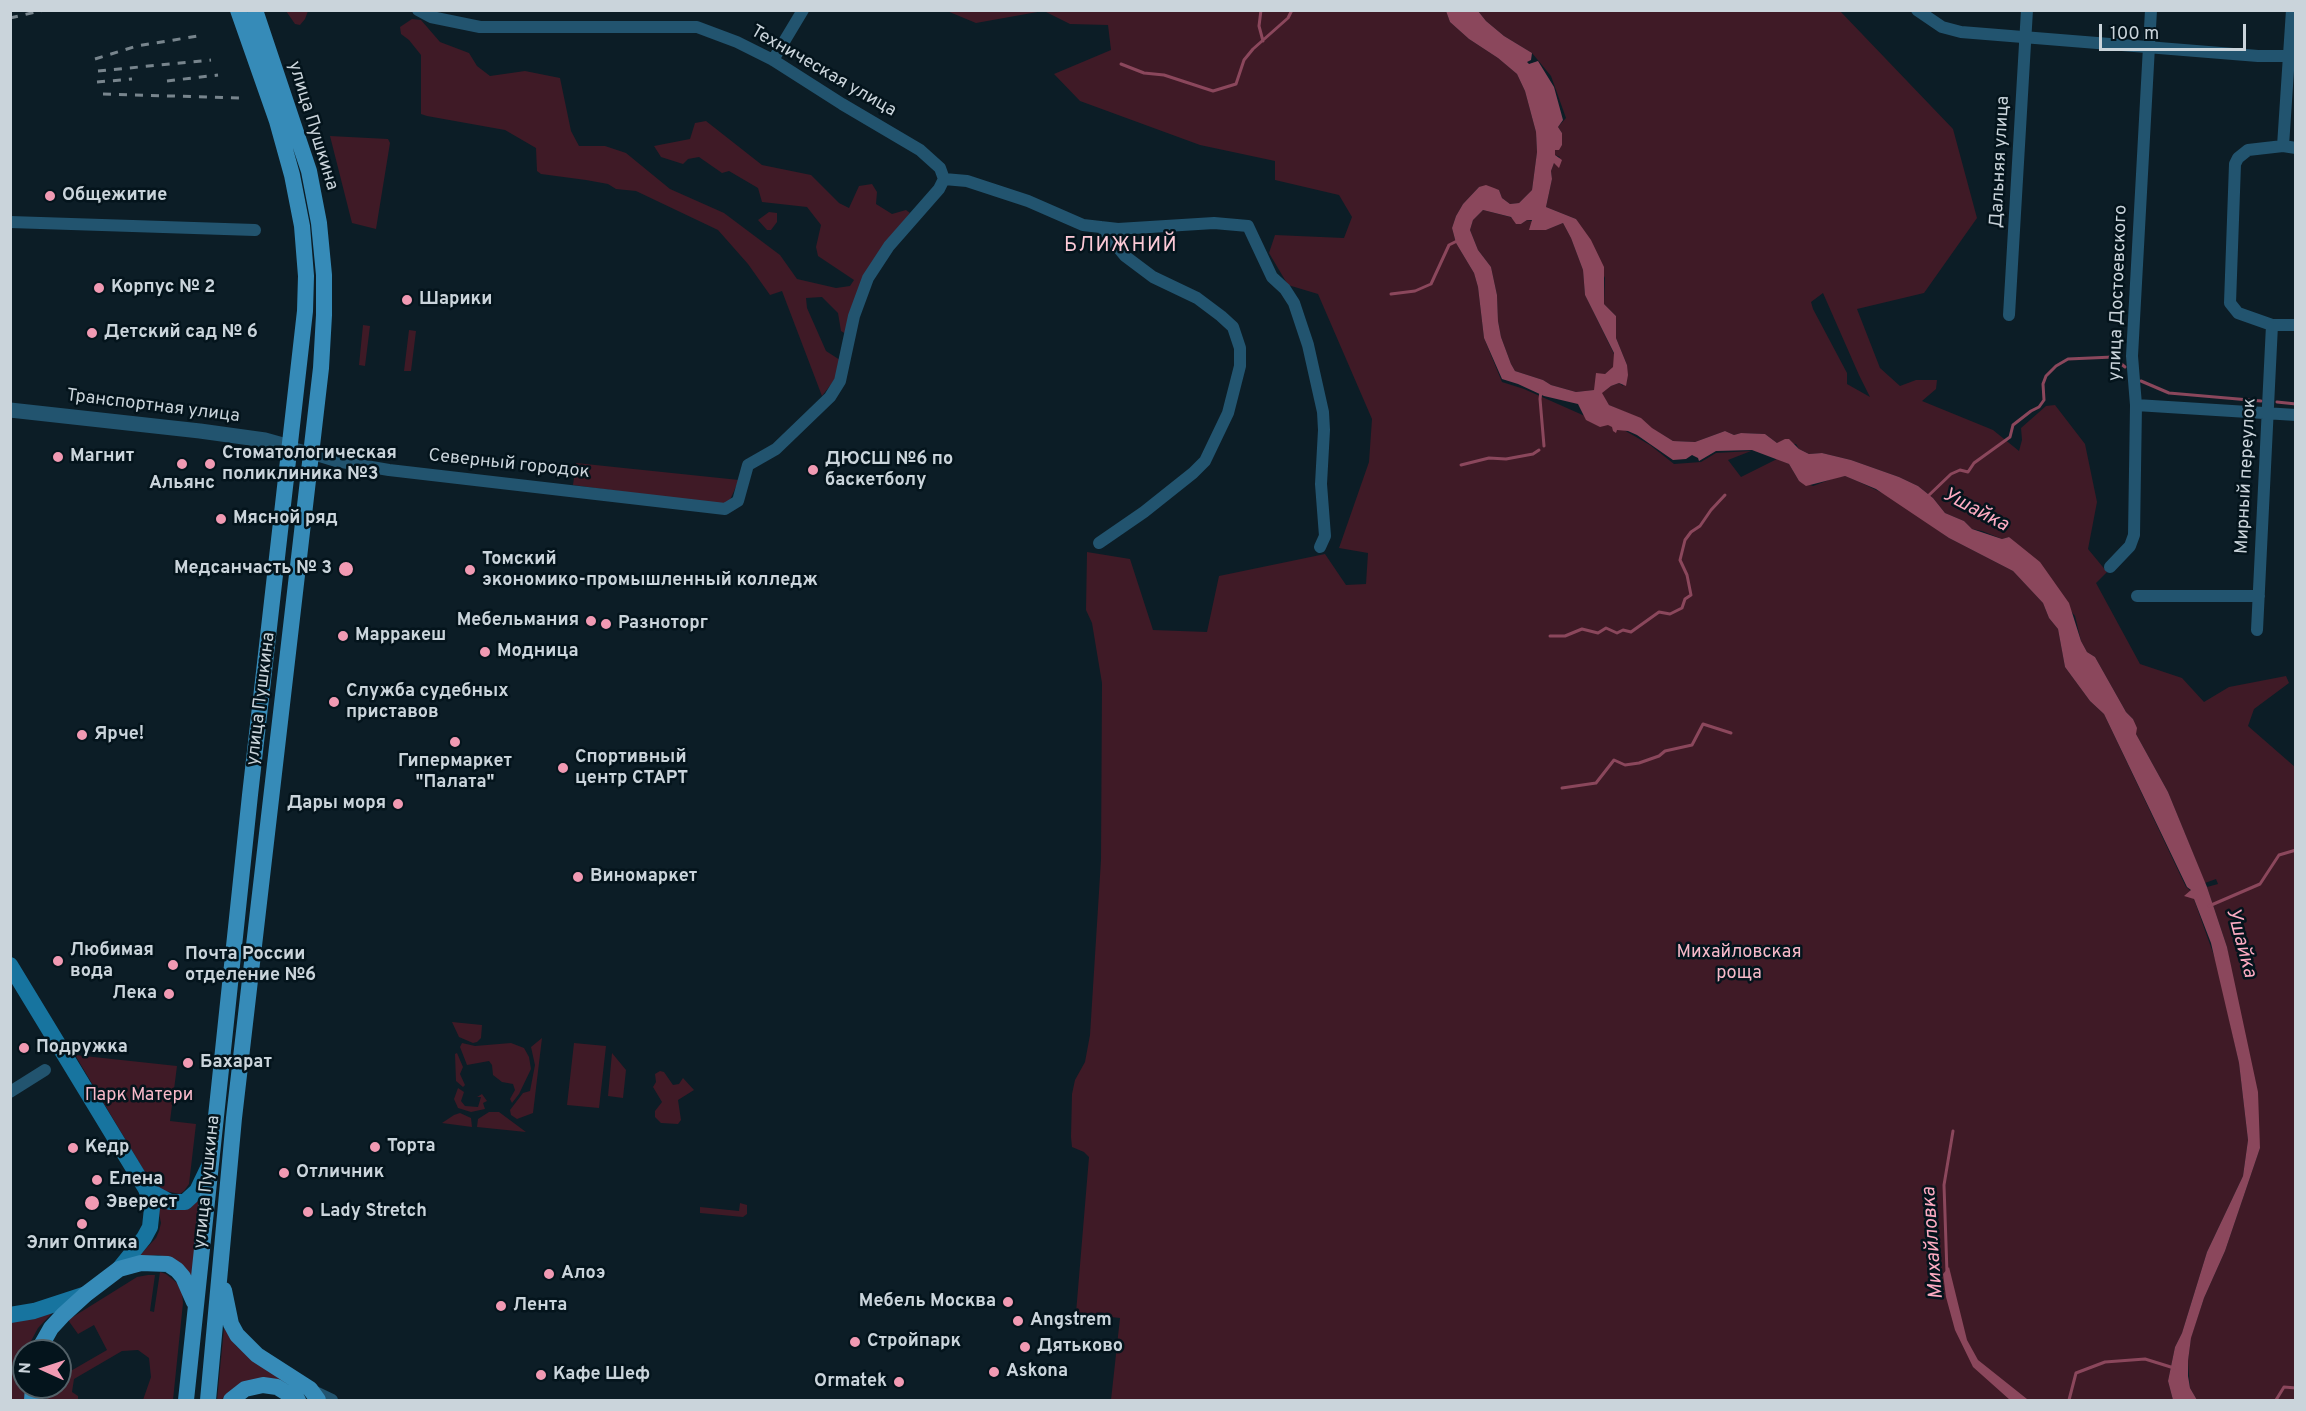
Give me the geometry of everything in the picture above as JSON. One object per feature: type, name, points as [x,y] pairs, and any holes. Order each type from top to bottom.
[{"type":"main road","name":"улица Пушкина","points":[[208,1401],[244,1023],[321,368],[324,315],[324,275],[319,223],[309,171],[255,10]]},
{"type":"main road","name":"улица Пушкина","points":[[186,1401],[305,311],[306,276],[302,226],[277,121],[238,11]]},
{"type":"main road","points":[[10,966],[146,1189],[152,1208],[150,1227],[119,1269],[86,1294],[51,1328],[45,1339]]},
{"type":"main road","points":[[146,1189],[170,1203],[184,1202],[197,1191],[211,1161]]},
{"type":"main road","points":[[221,1253],[225,1302],[231,1324],[237,1335],[257,1355],[309,1397]]},
{"type":"main road","points":[[119,1269],[141,1263],[168,1264],[183,1276],[196,1306]]},
{"type":"main road","points":[[10,1315],[34,1311],[86,1294]]},
{"type":"main road","points":[[231,1401],[245,1389],[263,1385],[309,1397]]},
{"type":"street","name":"Техническая улица","points":[[418,10],[431,17],[480,27],[697,27],[737,42],[773,60],[920,150],[940,168],[944,179]]},
{"type":"street","points":[[773,60],[803,10]]},
{"type":"street","points":[[1917,10],[1942,27],[1960,32],[2258,56],[2292,56]]},
{"type":"street","name":"Дальняя улица","points":[[2009,315],[2028,10]]},
{"type":"street","name":"улица Достоевского","points":[[2110,567],[2130,546],[2134,535],[2136,405],[2132,356],[2151,10]]},
{"type":"street","points":[[2292,10],[2289,147],[2248,150],[2238,158],[2235,164],[2230,303],[2238,313],[2272,324],[2295,325]]},
{"type":"street","name":"Северный городок","points":[[290,447],[336,461],[389,470],[726,509],[738,501],[748,465],[776,449],[830,397],[840,381],[854,316],[868,278],[889,246],[939,189],[944,179]]},
{"type":"street","points":[[944,179],[967,181],[1028,201],[1083,225],[1118,228],[1214,223],[1248,226],[1272,278],[1285,289],[1294,303],[1311,356],[1323,412],[1324,430],[1321,484],[1325,536],[1320,547]]},
{"type":"street","points":[[10,222],[255,230]]},
{"type":"street","points":[[1099,543],[1135,519],[1205,461],[1228,413],[1240,366],[1240,348],[1233,327],[1221,315],[1197,298],[1154,277],[1125,256],[1101,227]]},
{"type":"street","name":"Мирный переулок","points":[[2258,630],[2272,324]]},
{"type":"street","points":[[2136,405],[2295,415]]},
{"type":"street","name":"Транспортная улица","points":[[10,410],[210,432],[265,440],[290,447]]},
{"type":"street","points":[[2137,596],[2259,596]]},
{"type":"street","points":[[10,1092],[45,1070]]},
{"type":"street","points":[[309,1397],[332,1401]]},
{"type":"green space","points":[[286,11],[308,11],[300,25],[295,24]]},
{"type":"green space","points":[[947,11],[1043,11],[976,23]]},
{"type":"green space","name":"Михайловская роща","points":[[1044,11],[1446,11],[1450,22],[1469,39],[1517,74],[1525,91],[1536,132],[1537,152],[1532,190],[1519,203],[1510,204],[1502,198],[1499,190],[1479,187],[1463,204],[1452,228],[1456,243],[1474,273],[1478,287],[1484,338],[1502,382],[1524,389],[1603,424],[1610,422],[1650,445],[1674,464],[1701,462],[1716,453],[1751,451],[1728,460],[1741,477],[1777,459],[1789,464],[1799,481],[1813,486],[1845,476],[1891,497],[1949,538],[2013,571],[2043,603],[2049,618],[2058,629],[2065,667],[2090,701],[2104,714],[2186,887],[2191,891],[2217,964],[2239,1063],[2248,1140],[2243,1176],[2207,1252],[2182,1333],[2175,1347],[2168,1381],[2173,1400],[1111,1400],[1120,1318],[1076,1313],[1089,1157],[1072,1147],[1071,1137],[1072,1094],[1075,1080],[1085,1062],[1090,1035],[1101,860],[1102,683],[1092,623],[1086,610],[1087,552],[1130,559],[1153,630],[1207,632],[1219,576],[1325,554],[1346,585],[1366,584],[1368,553],[1339,548],[1369,462],[1372,419],[1318,294],[1288,285],[1269,253],[1275,235],[1344,238],[1352,217],[1339,195],[1275,180],[1275,161],[1200,145],[1080,101],[1054,74],[1111,50],[1108,25],[1070,24]]},
{"type":"green space","points":[[1478,11],[1840,11],[1953,129],[1977,218],[1924,293],[1857,309],[1880,368],[1900,386],[1916,380],[1937,380],[1936,389],[1922,401],[1993,430],[2019,451],[2022,440],[2021,428],[2046,406],[2055,405],[2085,444],[2097,502],[2088,549],[2107,572],[2096,583],[2140,664],[2182,678],[2204,702],[2229,687],[2286,676],[2289,683],[2254,709],[2248,726],[2295,767],[2295,1400],[2197,1400],[2190,1388],[2188,1361],[2191,1337],[2204,1298],[2225,1251],[2260,1148],[2227,947],[2207,887],[2218,884],[2216,879],[2205,883],[2168,792],[2136,734],[2133,719],[2126,712],[2095,657],[2087,652],[2081,641],[2075,616],[2021,548],[2009,537],[2002,539],[1972,529],[1964,521],[1945,513],[1933,498],[1918,486],[1899,477],[1851,460],[1822,453],[1809,454],[1799,449],[1796,444],[1777,443],[1765,434],[1734,435],[1725,431],[1695,442],[1673,441],[1641,419],[1609,405],[1601,393],[1619,383],[1623,386],[1627,365],[1616,338],[1616,316],[1604,304],[1605,278],[1576,219],[1546,207],[1552,179],[1551,171],[1554,163],[1560,157],[1555,155],[1555,150],[1562,145],[1562,133],[1558,127],[1566,118],[1551,76],[1532,53],[1504,36]],"holes":[[[1823,293],[1870,397],[1847,384],[1847,373],[1813,309],[1811,302]]]},
{"type":"green space","points":[[412,19],[421,20],[440,42],[469,53],[477,66],[490,76],[525,71],[560,78],[571,131],[579,146],[605,146],[626,153],[670,189],[724,213],[780,255],[797,279],[836,288],[850,286],[854,280],[818,256],[816,247],[821,225],[807,207],[762,202],[758,188],[729,171],[722,173],[699,157],[688,159],[683,164],[661,157],[654,146],[690,139],[695,123],[706,121],[762,165],[811,175],[839,203],[849,208],[859,186],[872,184],[877,192],[876,204],[892,214],[906,210],[910,213],[887,243],[846,334],[841,331],[838,313],[822,297],[806,298],[807,308],[826,351],[840,360],[835,379],[822,396],[782,291],[770,295],[748,264],[718,230],[636,191],[616,189],[608,184],[586,180],[541,174],[537,171],[536,148],[505,130],[421,114],[421,55],[401,34],[400,27]]},
{"type":"green space","points":[[330,136],[388,139],[390,143],[376,229],[352,223]]},
{"type":"green space","points":[[1483,210],[1510,217],[1521,224],[1527,220],[1532,221],[1546,230],[1563,223],[1583,270],[1585,295],[1614,354],[1614,367],[1605,374],[1599,374],[1595,390],[1576,392],[1515,371],[1501,337],[1497,295],[1491,267],[1478,250],[1470,230],[1473,220]]},
{"type":"green space","points":[[769,212],[777,213],[777,222],[771,230],[767,230],[758,220]]},
{"type":"green space","points":[[363,325],[370,326],[365,366],[359,365]]},
{"type":"green space","points":[[409,330],[416,331],[411,371],[404,371]]},
{"type":"green space","points":[[576,463],[739,480],[729,502],[721,505],[573,485]]},
{"type":"green space","points":[[452,1022],[482,1025],[481,1038],[473,1043],[459,1037]]},
{"type":"green space","points":[[542,1038],[533,1113],[517,1119],[511,1115],[510,1110],[523,1093],[530,1091],[535,1065],[531,1047]]},
{"type":"green space","points":[[462,1043],[475,1046],[511,1043],[524,1048],[529,1057],[531,1069],[512,1103],[510,1099],[515,1090],[513,1084],[502,1082],[493,1075],[489,1061],[467,1065],[460,1047]]},
{"type":"green space","points":[[574,1043],[606,1046],[599,1108],[567,1105]]},
{"type":"green space","points":[[457,1053],[463,1067],[460,1074],[465,1085],[463,1087],[456,1081],[455,1054]]},
{"type":"green space","points":[[612,1053],[626,1070],[623,1098],[608,1096]]},
{"type":"green space","name":"Парк Матери","points":[[75,1055],[177,1066],[170,1121],[196,1124],[189,1184],[184,1191],[180,1194],[155,1189]]},
{"type":"green space","points":[[660,1071],[664,1072],[673,1085],[679,1084],[683,1078],[694,1090],[678,1100],[681,1120],[678,1124],[661,1123],[655,1117],[655,1111],[662,1102],[653,1087],[656,1082],[655,1074]]},
{"type":"green space","points":[[458,1088],[464,1092],[461,1101],[465,1106],[478,1107],[481,1097],[477,1097],[482,1094],[487,1101],[483,1103],[485,1109],[471,1112],[458,1108],[454,1099]]},
{"type":"green space","points":[[489,1112],[499,1112],[526,1132],[477,1127],[478,1119]]},
{"type":"green space","points":[[460,1113],[471,1118],[472,1127],[442,1123],[454,1115]]},
{"type":"green space","points":[[201,1197],[193,1281],[166,1257],[158,1255],[138,1257],[156,1238],[159,1231],[161,1223],[158,1208]]},
{"type":"green space","points":[[740,1203],[747,1205],[747,1214],[743,1217],[700,1213],[700,1207],[739,1211]]},
{"type":"green space","points":[[160,1272],[176,1282],[182,1292],[183,1303],[173,1400],[143,1400],[151,1377],[149,1358],[138,1350],[122,1351],[74,1379],[72,1392],[72,1370],[107,1350],[94,1325],[78,1334],[68,1320],[137,1277],[148,1275],[155,1275],[150,1311],[154,1312]]},
{"type":"green space","points":[[58,1307],[38,1328],[32,1339],[12,1339],[12,1399],[26,1400],[11,1400],[11,1320]]},
{"type":"green space","points":[[224,1328],[236,1346],[288,1382],[217,1400]]},
{"type":"green space","points":[[72,1392],[78,1396],[78,1400],[46,1400],[72,1399]]},
{"type":"shaded area","points":[[1446,11],[1478,11],[1504,36],[1532,53],[1531,60],[1527,62],[1529,64],[1538,61],[1554,87],[1563,120],[1558,127],[1562,133],[1562,145],[1559,150],[1555,150],[1555,155],[1562,160],[1559,168],[1554,163],[1551,171],[1552,179],[1546,207],[1576,219],[1591,240],[1604,267],[1604,304],[1616,316],[1616,338],[1627,365],[1628,375],[1626,386],[1619,383],[1602,393],[1609,405],[1641,418],[1673,441],[1695,442],[1725,431],[1734,435],[1765,434],[1777,443],[1789,439],[1799,449],[1809,454],[1822,453],[1851,460],[1899,477],[1918,486],[1933,498],[1945,513],[1964,521],[1972,529],[2002,539],[2009,537],[2040,562],[2069,603],[2081,641],[2087,652],[2095,657],[2126,712],[2133,719],[2137,728],[2136,734],[2168,792],[2207,887],[2227,947],[2258,1092],[2260,1148],[2225,1251],[2204,1298],[2191,1338],[2188,1376],[2190,1388],[2197,1400],[2173,1400],[2168,1381],[2175,1347],[2182,1333],[2207,1252],[2243,1176],[2248,1140],[2239,1063],[2211,943],[2194,899],[2184,896],[2191,890],[2187,887],[2104,714],[2090,701],[2065,667],[2058,629],[2049,618],[2043,603],[2013,571],[1949,538],[1876,489],[1845,476],[1806,486],[1799,481],[1789,464],[1752,450],[1716,451],[1699,461],[1692,455],[1686,459],[1673,460],[1637,435],[1628,431],[1617,430],[1616,433],[1608,425],[1600,427],[1586,420],[1578,404],[1544,396],[1502,379],[1484,338],[1478,287],[1474,273],[1456,243],[1452,228],[1463,204],[1479,187],[1486,185],[1499,190],[1502,198],[1510,204],[1519,203],[1532,190],[1537,152],[1536,132],[1525,91],[1517,74],[1450,22]],"holes":[[[1483,210],[1511,217],[1516,224],[1532,220],[1529,230],[1546,230],[1563,223],[1571,238],[1583,270],[1585,295],[1614,353],[1613,367],[1605,374],[1596,373],[1594,390],[1576,392],[1551,385],[1515,371],[1511,364],[1501,337],[1497,295],[1491,267],[1478,250],[1470,230],[1473,220]]]},
{"type":"shaded area","points":[[1949,1267],[1967,1340],[1978,1360],[2026,1400],[2010,1400],[1973,1367],[1955,1330],[1946,1297],[1943,1274]]},
{"type":"waterway","points":[[1261,10],[1259,26],[1263,41]]},
{"type":"waterway","points":[[1121,64],[1144,73],[1164,75],[1213,91],[1236,84],[1244,60],[1288,18],[1292,10]]},
{"type":"waterway","points":[[1391,294],[1415,291],[1431,284],[1449,245],[1457,241]]},
{"type":"waterway","name":"Ушайка","points":[[1927,497],[1951,474],[1960,470],[1968,472],[1974,463],[2010,437],[2013,425],[2039,407],[2044,400],[2043,384],[2046,376],[2056,366],[2068,359],[2113,357],[2125,367]]},
{"type":"waterway","points":[[2141,381],[2169,393],[2261,401]]},
{"type":"waterway","points":[[1541,391],[1544,446]]},
{"type":"waterway","points":[[2277,402],[2296,404]]},
{"type":"waterway","points":[[1461,465],[1489,458],[1506,459],[1533,454],[1539,450]]},
{"type":"waterway","points":[[1550,636],[1565,636],[1582,629],[1598,633],[1606,628],[1617,633],[1623,630],[1631,632],[1659,612],[1670,614],[1682,608],[1685,599],[1691,595],[1687,575],[1680,560],[1685,540],[1700,526],[1725,495]]},
{"type":"waterway","points":[[1562,788],[1596,783],[1614,760],[1625,765],[1639,763],[1659,756],[1665,751],[1692,745],[1703,724],[1731,733]]},
{"type":"waterway","name":"Ушайка","points":[[2209,906],[2260,884],[2279,855],[2296,850]]},
{"type":"waterway","name":"Михайловка","points":[[1947,1273],[1944,1185],[1953,1131]]},
{"type":"waterway","name":"Михайловка","points":[[2069,1400],[2076,1373],[2105,1362],[2145,1359],[2174,1368]]},
{"type":"waterway","points":[[2276,1400],[2284,1387],[2296,1388]]},
{"type":"railway","points":[[10,18],[44,10]]},
{"type":"railway","points":[[95,59],[137,46],[198,36]]},
{"type":"railway","points":[[98,71],[211,60]]},
{"type":"railway","points":[[167,81],[218,75]]},
{"type":"railway","points":[[97,82],[132,79]]},
{"type":"railway","points":[[103,94],[239,98]]},
{"type":"place","name":"Общежитие","points":[[50,196]]},
{"type":"place","name":"Корпус № 2","points":[[99,288]]},
{"type":"place","name":"Шарики","points":[[407,300]]},
{"type":"place","name":"Детский сад № 6","points":[[92,333]]},
{"type":"place","name":"Магнит","points":[[58,457]]},
{"type":"place","name":"Альянс","points":[[182,464]]},
{"type":"place","name":"Стоматологическая поликлиника №3","points":[[210,464]]},
{"type":"place","name":"ДЮСШ №6 по баскетболу","points":[[813,470]]},
{"type":"place","name":"Мясной ряд","points":[[221,519]]},
{"type":"place","name":"Медсанчасть № 3","points":[[346,569]]},
{"type":"place","name":"Томский экономико-промышленный колледж","points":[[470,570]]},
{"type":"place","name":"Мебельмания","points":[[591,621]]},
{"type":"place","name":"Разноторг","points":[[606,624]]},
{"type":"place","name":"Марракеш","points":[[343,636]]},
{"type":"place","name":"Модница","points":[[485,652]]},
{"type":"place","name":"Служба судебных приставов","points":[[334,702]]},
{"type":"place","name":"Ярче!","points":[[82,735]]},
{"type":"place","name":"Гипермаркет \"Палата\"","points":[[455,742]]},
{"type":"place","name":"Спортивный центр СТАРТ","points":[[563,768]]},
{"type":"place","name":"Дары моря","points":[[398,804]]},
{"type":"place","name":"Виномаркет","points":[[578,877]]},
{"type":"place","name":"Любимая вода","points":[[58,961]]},
{"type":"place","name":"Почта России отделение №6","points":[[173,965]]},
{"type":"place","name":"Лека","points":[[169,994]]},
{"type":"place","name":"Подружка","points":[[24,1048]]},
{"type":"place","name":"Бахарат","points":[[188,1063]]},
{"type":"place","name":"Торта","points":[[375,1147]]},
{"type":"place","name":"Кедр","points":[[73,1148]]},
{"type":"place","name":"Отличник","points":[[284,1173]]},
{"type":"place","name":"Елена","points":[[97,1180]]},
{"type":"place","name":"Эверест","points":[[92,1203]]},
{"type":"place","name":"Lady Stretch","points":[[308,1212]]},
{"type":"place","name":"Элит Оптика","points":[[82,1224]]},
{"type":"place","name":"Алоэ","points":[[549,1274]]},
{"type":"place","name":"Мебель Москва","points":[[1008,1302]]},
{"type":"place","name":"Лента","points":[[501,1306]]},
{"type":"place","name":"Angstrem","points":[[1018,1321]]},
{"type":"place","name":"Стройпарк","points":[[855,1342]]},
{"type":"place","name":"Дятьково","points":[[1025,1347]]},
{"type":"place","name":"Askona","points":[[994,1372]]},
{"type":"place","name":"Кафе Шеф","points":[[541,1375]]},
{"type":"place","name":"Ormatek","points":[[899,1382]]},
{"type":"district","name":"БЛИЖНИЙ","points":[[1121,247]]}]
